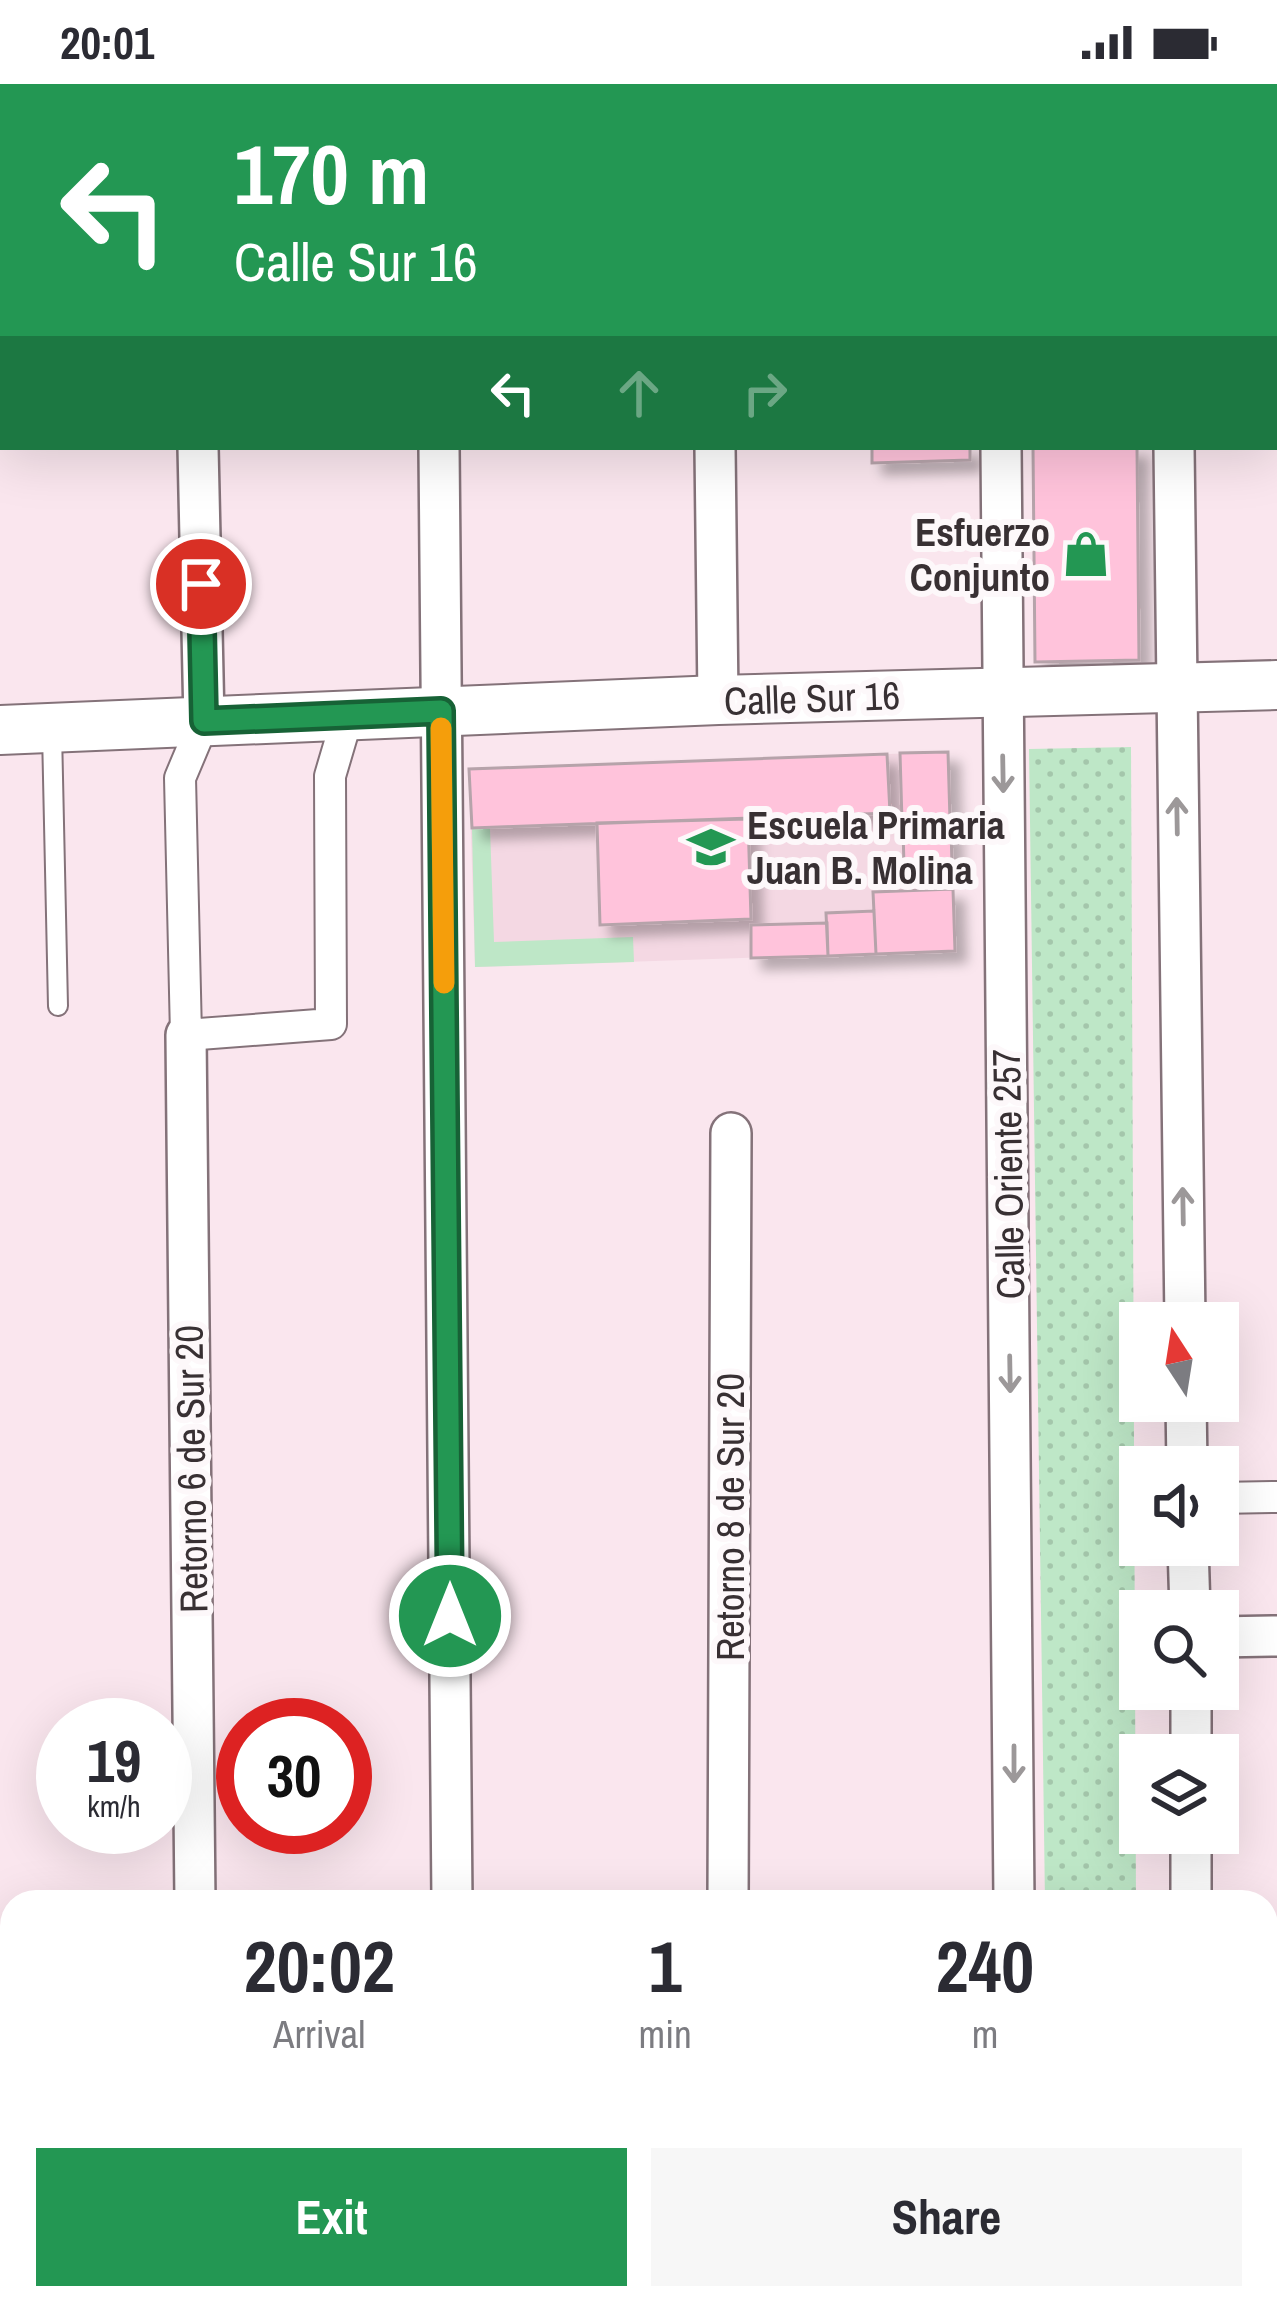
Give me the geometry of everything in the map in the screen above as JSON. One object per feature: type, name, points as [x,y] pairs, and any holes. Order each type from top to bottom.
[{"type":"street","points":[[198,450],[204,721],[180,778],[186,1035],[332,1024],[329,776],[348,715]]},
{"type":"street","points":[[439,450],[452,1890]]},
{"type":"street","points":[[715,450],[718,700]]},
{"type":"street","name":"Calle Oriente 257","points":[[1001,450],[1014,1890]]},
{"type":"street","points":[[1174,450],[1184,1302]]},
{"type":"street","name":"Calle Sur 16","points":[[0,730],[718,700],[1277,685]]},
{"type":"street","name":"Retorno 6 de Sur 20","points":[[186,1035],[195,1890]]},
{"type":"street","name":"Retorno 8 de Sur 20","points":[[728,1890],[731,1132]]},
{"type":"street","points":[[1239,1498],[1277,1497]]},
{"type":"street","points":[[1239,1637],[1277,1636]]},
{"type":"street","points":[[1191,1854],[1191,1890]]},
{"type":"lane","points":[[52,727],[58,1006]]},
{"type":"shaded area","name":"Escuela Primaria Juan B. Molina","points":[[949,752],[955,951],[475,967],[469,768]]},
{"type":"green space","points":[[1131,747],[1133,1302],[1119,1302],[1119,1422],[1134,1422],[1134,1446],[1119,1446],[1119,1566],[1135,1566],[1135,1590],[1119,1590],[1119,1710],[1135,1710],[1135,1734],[1119,1734],[1119,1854],[1136,1854],[1136,1890],[1045,1890],[1029,749]]},
{"type":"green space","points":[[472,828],[490,828],[494,942],[633,937],[634,962],[475,967]]},
{"type":"building","points":[[872,450],[970,450],[970,460],[872,463]]},
{"type":"building","name":"Esfuerzo Conjunto","points":[[1033,450],[1137,450],[1139,660],[1035,662]]},
{"type":"building","points":[[948,752],[950,820],[902,822],[900,753]]},
{"type":"building","points":[[887,754],[890,813],[472,828],[469,769]]},
{"type":"building","points":[[748,819],[751,919],[600,925],[597,823]]},
{"type":"building","points":[[951,828],[952,866],[904,867],[903,829]]},
{"type":"building","points":[[953,889],[955,951],[876,954],[873,892]]},
{"type":"building","points":[[874,911],[876,954],[828,956],[826,913]]},
{"type":"building","points":[[827,923],[828,956],[751,958],[751,925]]},
{"type":"slow traffic","points":[[441,728],[444,983]]},
{"type":"place","name":"Esfuerzo Conjunto","points":[[1086,554]]},
{"type":"place","name":"Escuela Primaria Juan B. Molina","points":[[711,847]]},
{"type":"route","points":[[201,584],[204,721],[441,711],[450,1616]]}]
